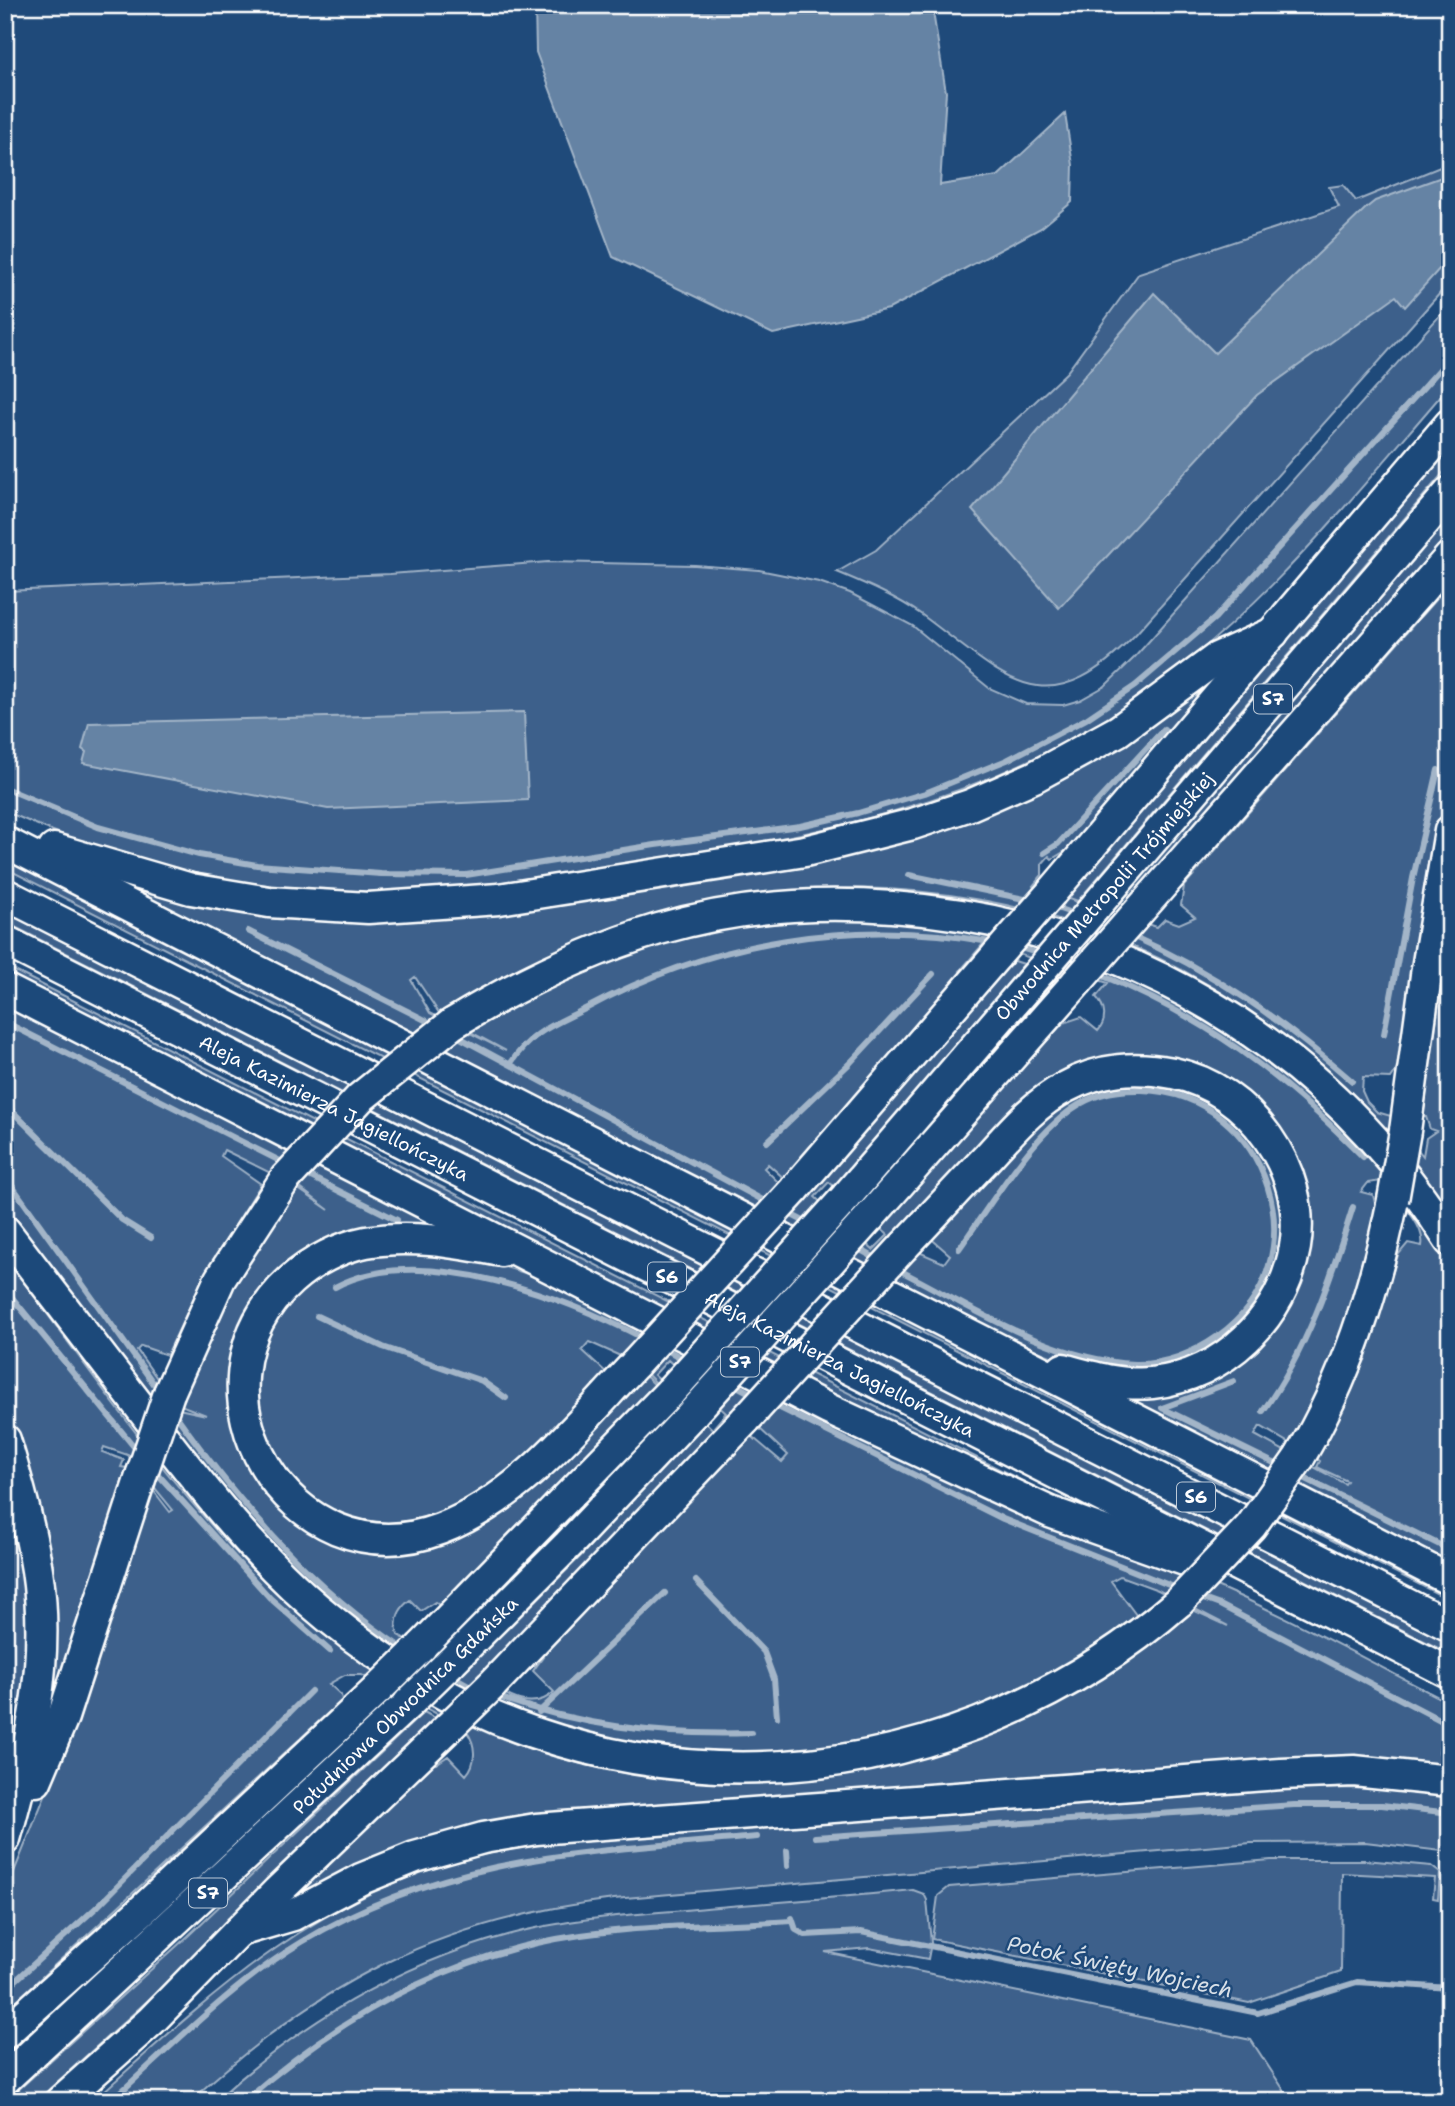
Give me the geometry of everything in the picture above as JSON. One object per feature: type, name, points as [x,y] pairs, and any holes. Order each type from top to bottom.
[{"type":"highway","points":[[523,1255],[424,1239],[364,1242],[312,1265],[284,1287],[271,1301],[258,1324],[248,1348],[241,1386],[247,1431],[258,1456],[289,1498],[308,1514],[327,1524],[363,1535],[399,1537],[438,1529],[482,1507],[533,1470],[636,1363],[793,1190],[1052,892],[1450,424]]},
{"type":"highway","name":"Obwodnica Metropolii Trójmiejskiej","points":[[757,1298],[846,1198],[1450,492]]},
{"type":"highway","name":"Obwodnica Metropolii Trójmiejskiej","points":[[785,1312],[1450,557]]},
{"type":"highway","points":[[5,832],[85,860],[191,889],[269,902],[340,907],[467,902],[685,871],[841,843],[970,805],[1080,752],[1144,713],[1217,658],[1273,633]]},
{"type":"highway","points":[[5,1231],[197,1481],[275,1570],[327,1616],[394,1666],[445,1695],[540,1735],[620,1756],[704,1767],[799,1766],[875,1755],[950,1735],[1037,1698],[1106,1659],[1180,1601],[1251,1525],[1299,1458],[1325,1411],[1362,1324],[1393,1200],[1450,831]]},
{"type":"highway","points":[[5,842],[1450,1580]]},
{"type":"highway","name":"S6","points":[[5,894],[1450,1626]]},
{"type":"highway","points":[[5,1852],[63,1717],[169,1394],[220,1279],[285,1179],[360,1098],[452,1024],[517,985],[593,951],[661,928],[727,914],[783,907],[853,904],[944,911],[993,919],[1061,937],[1133,965],[1209,1004],[1264,1041],[1318,1084],[1368,1133],[1418,1193],[1450,1241]]},
{"type":"highway","name":"Aleja Kazimierza Jagiellończyka","points":[[5,941],[1450,1673]]},
{"type":"highway","points":[[5,989],[828,1409],[1018,1498],[1329,1612]]},
{"type":"highway","points":[[61,2101],[151,2021],[239,1931],[491,1686],[746,1419],[1038,1104],[1091,1076],[1143,1067],[1190,1076],[1228,1096],[1256,1120],[1281,1158],[1294,1196],[1296,1245],[1284,1285],[1274,1304],[1263,1323],[1236,1349],[1199,1371],[1151,1383],[1100,1380],[1009,1353]]},
{"type":"highway","name":"Południowa Obwodnica Gdańska","points":[[5,2033],[139,1913],[421,1647],[671,1391],[757,1298]]},
{"type":"highway","name":"Południowa Obwodnica Gdańska","points":[[5,2079],[450,1663],[568,1545],[785,1312]]},
{"type":"highway","points":[[5,1440],[37,1571],[41,1637],[39,1686],[29,1752],[5,1839]]},
{"type":"highway","points":[[239,1931],[293,1915],[361,1879],[415,1857],[471,1841],[536,1829],[1281,1774],[1354,1771],[1450,1781]]},
{"type":"shaded area","points":[[535,5],[943,5],[933,12],[946,92],[940,185],[998,176],[1065,114],[1073,165],[1072,202],[1041,228],[889,309],[773,334],[613,257],[536,52]]},
{"type":"shaded area","points":[[1450,163],[1450,282],[1135,635],[1103,664],[1075,681],[1050,687],[1026,684],[1002,673],[902,602],[837,572],[876,550],[1067,372],[1139,273],[1339,207],[1329,187],[1343,185],[1356,201]]},
{"type":"shaded area","points":[[1450,174],[1450,257],[1405,307],[1396,296],[1257,395],[1059,608],[972,510],[1154,293],[1215,353],[1375,201]]},
{"type":"shaded area","points":[[1450,304],[1450,385],[1336,517],[1256,601],[1168,677],[1120,710],[1064,743],[1008,770],[952,792],[894,811],[776,839],[495,883],[401,891],[299,888],[198,874],[100,848],[5,811],[5,591],[390,574],[548,562],[695,565],[759,570],[819,582],[850,593],[913,626],[989,688],[1026,704],[1063,705],[1080,700],[1105,686],[1134,658]]},
{"type":"shaded area","points":[[1450,441],[1450,465],[1078,901],[1058,894]]},
{"type":"shaded area","points":[[1450,509],[1450,539],[1120,915],[1157,927],[1165,919],[1179,924],[1195,917],[1181,905],[1184,886],[1450,583],[1450,779],[1426,898],[1404,1066],[1399,1066],[1391,1078],[1363,1077],[1362,1091],[1367,1102],[1377,1112],[1391,1116],[1423,1156],[1426,1138],[1436,1131],[1430,1129],[1426,1117],[1423,1117],[1450,923],[1450,1212],[1353,1096],[1241,1005],[1118,940],[987,901],[850,888],[711,903],[573,944],[439,1013],[415,977],[411,980],[430,1013],[506,1051],[463,1028],[572,972],[685,935],[798,916],[911,917],[1022,937],[1130,976],[1233,1034],[1330,1111],[1359,1141],[1412,1205],[1449,1261],[1452,1295],[1450,1568],[1115,1397],[1119,1394],[1177,1389],[1227,1368],[1266,1334],[1294,1292],[1308,1243],[1307,1193],[1288,1144],[1251,1100],[1214,1074],[1183,1062],[1140,1057],[1094,1063],[1064,1074],[1031,1096],[1011,1114],[898,1243],[944,1263],[950,1255],[928,1236],[1013,1137],[1053,1104],[1075,1092],[1103,1081],[1134,1077],[1164,1079],[1193,1087],[1240,1117],[1271,1157],[1285,1204],[1284,1253],[1268,1299],[1239,1338],[1197,1365],[1142,1375],[1112,1373],[1067,1362],[1024,1345],[128,890],[132,887],[199,903],[265,912],[330,917],[395,917],[526,906],[705,880],[797,863],[933,829],[1040,787],[1128,737],[1226,667],[1228,672],[1071,853],[1067,850],[1052,859],[1049,856],[1042,864],[1042,875],[1033,886],[1035,888],[1109,912]],"holes":[[[984,943],[1108,983],[1096,997],[1103,1010],[1103,1023],[1098,1031],[1081,1017],[1063,1023],[878,1226],[888,1235],[873,1250],[815,1197],[829,1182],[837,1189],[1024,964],[1002,957],[818,1169],[822,1173],[804,1194],[779,1183],[764,1168],[768,1164],[787,1181],[965,976],[960,971]],[[1381,1181],[1414,1220],[1422,1237],[1422,1246],[1408,1243],[1398,1255],[1366,1358],[1317,1459],[1320,1461],[1317,1467],[1347,1481],[1345,1484],[1255,1435],[1260,1426],[1294,1446],[1309,1417],[1346,1330],[1381,1209],[1376,1207],[1373,1195],[1361,1192],[1368,1183]]]},
{"type":"shaded area","points":[[524,712],[528,800],[328,809],[83,763],[86,752],[82,749],[89,723]]},
{"type":"shaded area","points":[[5,855],[1450,1587],[1450,1600],[5,868]]},
{"type":"shaded area","points":[[5,912],[1450,1644],[1450,1654],[5,922]]},
{"type":"shaded area","points":[[5,966],[1080,1510],[1053,1507],[5,979]]},
{"type":"shaded area","points":[[1052,974],[1065,978],[861,1211],[855,1205]]},
{"type":"shaded area","points":[[5,999],[467,1233],[463,1237],[418,1231],[373,1233],[343,1240],[309,1256],[281,1278],[259,1306],[244,1338],[236,1373],[236,1408],[244,1443],[261,1477],[279,1499],[302,1518],[327,1532],[355,1541],[396,1545],[437,1538],[463,1528],[488,1514],[535,1478],[639,1370],[656,1383],[643,1370],[645,1367],[589,1342],[582,1350],[610,1376],[524,1464],[485,1493],[464,1505],[409,1522],[358,1520],[314,1500],[280,1468],[258,1427],[252,1381],[264,1334],[297,1290],[335,1265],[363,1256],[394,1251],[454,1255],[498,1265],[583,1296],[746,1379],[990,1497],[1207,1582],[1330,1640],[1450,1703],[1450,1768],[1363,1761],[1298,1762],[560,1815],[472,1829],[429,1840],[387,1855],[286,1905],[284,1900],[289,1895],[432,1760],[436,1764],[448,1756],[466,1775],[474,1759],[472,1742],[467,1732],[461,1728],[362,1675],[345,1675],[329,1684],[341,1695],[342,1700],[5,2011],[5,1894],[65,1746],[145,1500],[149,1501],[153,1490],[170,1512],[173,1510],[128,1455],[104,1447],[102,1452],[124,1460],[121,1467],[127,1468],[49,1710],[44,1711],[49,1640],[45,1576],[38,1536],[5,1416],[5,1257],[189,1500],[272,1589],[317,1629],[419,1699],[528,1748],[642,1776],[758,1783],[874,1770],[987,1736],[1094,1683],[1193,1610],[1228,1626],[1158,1590],[1120,1576],[1111,1581],[1139,1619],[1095,1652],[1016,1695],[934,1727],[849,1747],[762,1755],[676,1752],[590,1737],[508,1710],[429,1673],[355,1624],[324,1599],[266,1543],[188,1452],[10,1220],[5,1208],[4,1192]],"holes":[[[224,1150],[299,1187],[329,1210],[294,1186],[243,1264],[201,1346],[178,1404],[206,1415],[179,1409],[137,1350],[141,1346],[167,1355],[207,1270],[261,1184],[221,1156]],[[668,1360],[726,1413],[714,1427],[721,1433],[745,1408],[768,1420],[760,1429],[788,1455],[782,1462],[749,1434],[539,1653],[543,1657],[533,1671],[554,1692],[546,1698],[537,1701],[519,1700],[485,1682],[722,1438],[703,1420],[581,1556],[465,1671],[440,1657],[686,1404],[679,1398],[431,1653],[398,1635],[396,1625],[402,1607],[410,1600],[421,1611],[435,1602],[439,1605],[663,1383],[654,1375]]]},
{"type":"shaded area","points":[[5,1481],[23,1557],[30,1659],[5,1801]]},
{"type":"shaded area","points":[[424,1712],[444,1723],[205,1949],[36,2101],[6,2101],[188,1936]]},
{"type":"shaded area","points":[[1363,1788],[1450,1796],[1450,1852],[1365,1842],[1251,1843],[614,1899],[551,1909],[492,1923],[437,1941],[385,1963],[335,1990],[286,2022],[190,2101],[93,2101],[221,1989],[311,1926],[359,1899],[410,1876],[486,1854],[628,1836],[1296,1789]]},
{"type":"shaded area","points":[[1271,1860],[1365,1860],[1431,1866],[1440,1873],[1438,1899],[1433,1898],[1435,1878],[1342,1873],[1341,1972],[1249,2003],[932,1939],[938,1896],[949,1887]]},
{"type":"shaded area","points":[[913,1890],[924,1894],[927,1900],[931,1943],[928,1959],[869,1948],[825,1952],[1251,2040],[1291,2101],[215,2101],[281,2047],[351,2000],[426,1963],[507,1935],[573,1921],[618,1916]]},
{"type":"waterway","points":[[5,788],[98,827],[199,855],[257,865],[381,874],[466,875],[655,845],[800,826],[858,813],[925,793],[1007,760],[1086,719],[1135,686],[1215,618],[1450,358]]},
{"type":"waterway","points":[[1044,853],[1058,844],[1164,729]]},
{"type":"waterway","points":[[1384,1034],[1413,878],[1438,770]]},
{"type":"waterway","points":[[909,875],[1034,901]]},
{"type":"waterway","points":[[1051,906],[1077,915]]},
{"type":"waterway","points":[[248,931],[437,1026]]},
{"type":"waterway","points":[[511,1063],[535,1036],[565,1019],[635,985],[684,966],[735,951],[786,940],[837,934],[890,933],[996,943]]},
{"type":"waterway","points":[[1130,935],[1161,949],[1247,999],[1352,1081]]},
{"type":"waterway","points":[[1017,947],[1043,955]]},
{"type":"waterway","points":[[1096,973],[1173,1009],[1240,1050],[1302,1099],[1363,1157]]},
{"type":"waterway","points":[[767,1142],[851,1062],[933,974]]},
{"type":"waterway","points":[[5,1022],[286,1164]]},
{"type":"waterway","points":[[453,1034],[770,1204]]},
{"type":"waterway","points":[[895,1268],[981,1314],[1040,1341],[1102,1360],[1145,1364],[1178,1357],[1199,1348],[1218,1336],[1250,1304],[1269,1266],[1274,1226],[1267,1186],[1250,1149],[1222,1119],[1186,1098],[1142,1090],[1123,1090],[1088,1100],[1056,1122],[1025,1155],[959,1249]]},
{"type":"waterway","name":"Potok Święty Wojciech","points":[[5,1104],[122,1220],[151,1238]]},
{"type":"waterway","points":[[301,1172],[397,1220]]},
{"type":"waterway","points":[[5,1176],[159,1391]]},
{"type":"waterway","points":[[1263,1411],[1305,1338],[1326,1287],[1353,1207]]},
{"type":"waterway","points":[[786,1212],[811,1225]]},
{"type":"waterway","points":[[855,1247],[879,1260]]},
{"type":"waterway","points":[[335,1287],[370,1274],[409,1270],[451,1272],[493,1280],[536,1293],[647,1340]]},
{"type":"waterway","points":[[1447,1278],[1450,1283]]},
{"type":"waterway","points":[[5,1289],[140,1454]]},
{"type":"waterway","name":"Potok Święty Wojciech","points":[[317,1316],[383,1347],[482,1381],[506,1398]]},
{"type":"waterway","points":[[663,1348],[687,1361]]},
{"type":"waterway","points":[[1234,1381],[1162,1408],[1282,1467]]},
{"type":"waterway","points":[[731,1383],[756,1396]]},
{"type":"waterway","points":[[772,1404],[1003,1519],[1179,1589]]},
{"type":"waterway","points":[[173,1411],[224,1479],[278,1542],[338,1599],[405,1650]]},
{"type":"waterway","points":[[154,1470],[270,1598],[330,1651]]},
{"type":"waterway","points":[[1298,1475],[1450,1550]]},
{"type":"waterway","name":"Potok Święty Wojciech","points":[[696,1581],[764,1652],[774,1679],[777,1717]]},
{"type":"waterway","points":[[539,1712],[665,1593]]},
{"type":"waterway","points":[[5,1596],[9,1626],[5,1702]]},
{"type":"waterway","points":[[1195,1596],[1220,1605],[1446,1723],[1441,1752]]},
{"type":"waterway","points":[[449,1674],[476,1689]]},
{"type":"waterway","points":[[5,1990],[98,1906],[311,1691]]},
{"type":"waterway","points":[[493,1695],[525,1706],[620,1727],[685,1733],[751,1733]]},
{"type":"waterway","points":[[815,1837],[1294,1805],[1382,1805],[1450,1813]]},
{"type":"waterway","points":[[111,2101],[227,1996],[276,1959],[357,1913],[412,1890],[467,1874],[580,1853],[757,1837]]},
{"type":"waterway","name":"Potok Święty Wojciech","points":[[787,1851],[788,1866]]},
{"type":"waterway","name":"Potok Święty Wojciech","points":[[792,1918],[796,1930],[805,1935],[861,1932],[1258,2013],[1357,1982],[1450,1988]]},
{"type":"waterway","points":[[244,2101],[276,2074],[345,2025],[418,1984],[496,1954],[537,1943],[600,1932],[792,1921]]}]
